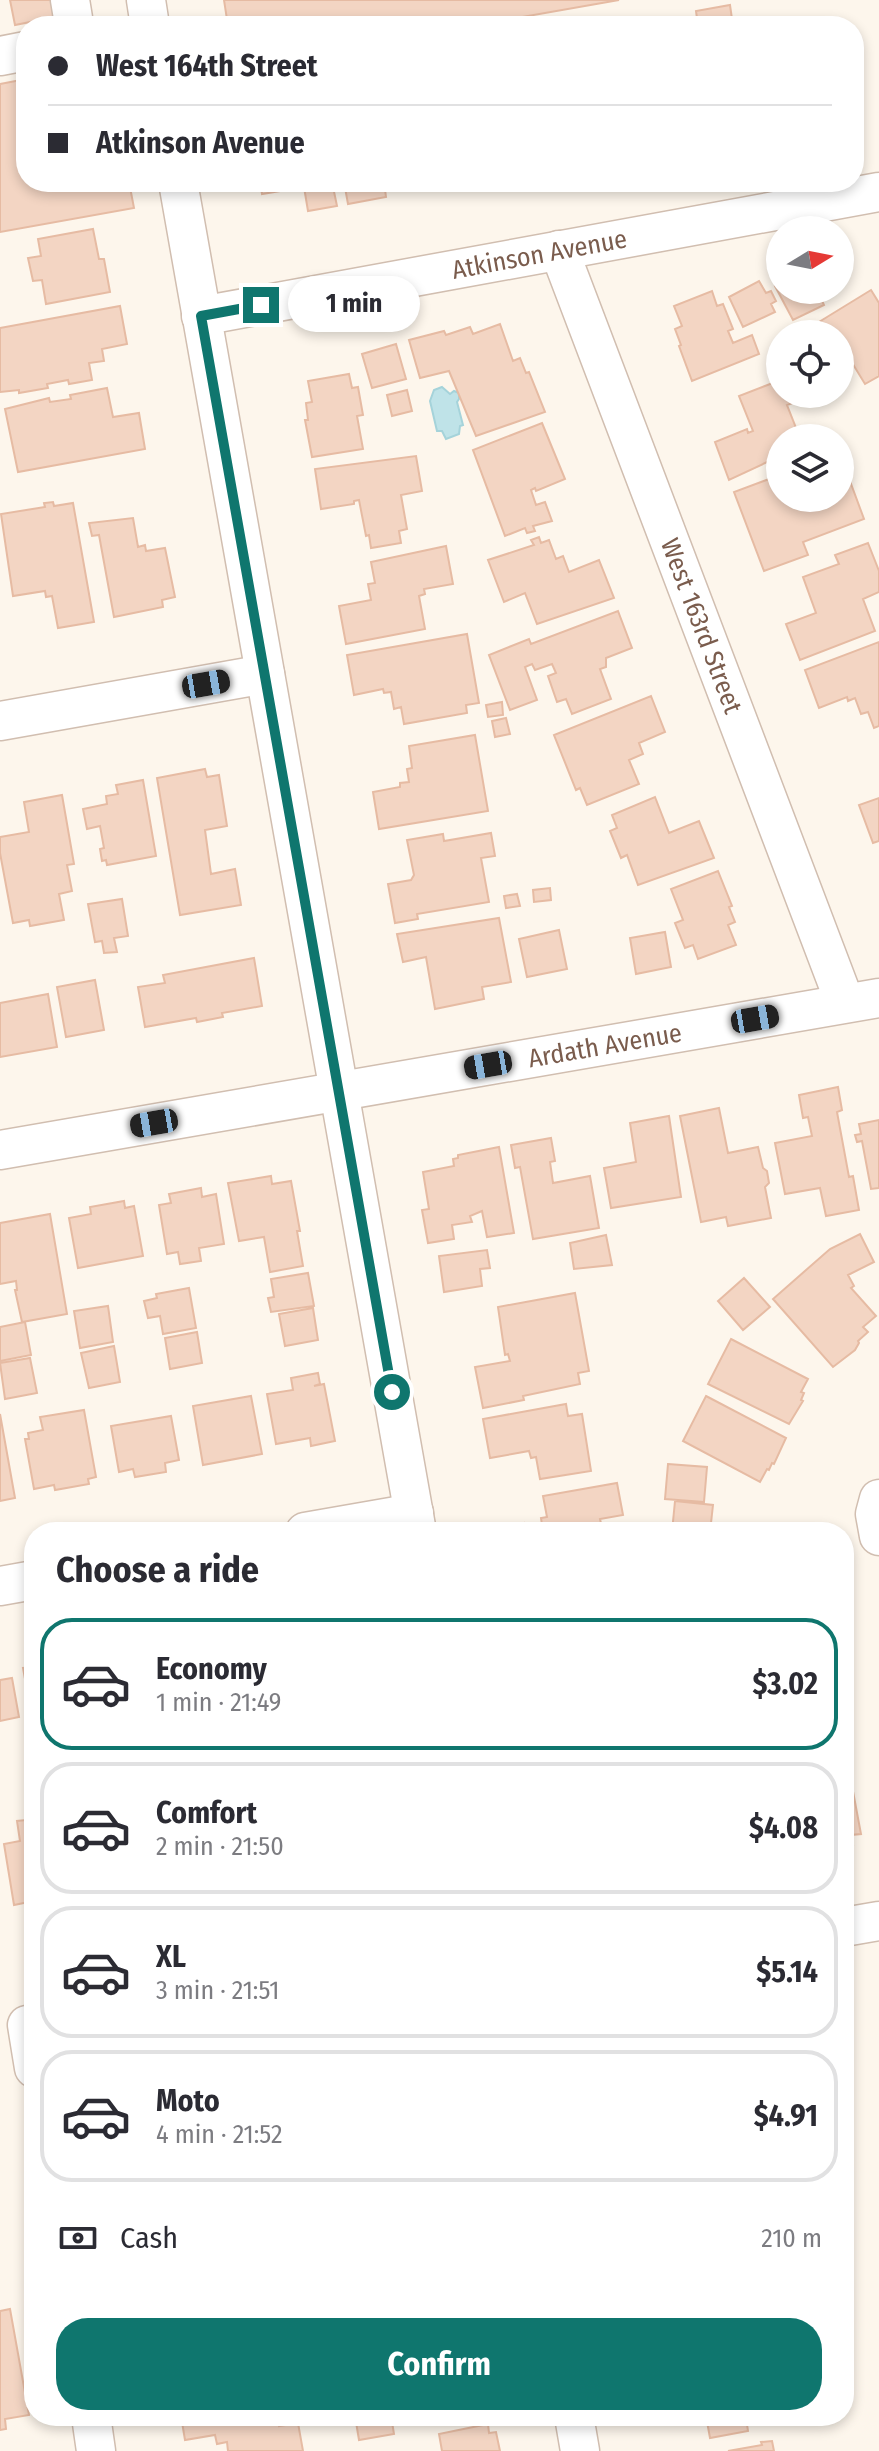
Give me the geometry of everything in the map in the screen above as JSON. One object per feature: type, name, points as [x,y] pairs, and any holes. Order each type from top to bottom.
[{"type":"street","points":[[180,192],[415,1522]]},
{"type":"street","name":"Atkinson Avenue","points":[[201,316],[879,192]]},
{"type":"street","name":"West 163rd Street","points":[[559,250],[862,1000]]},
{"type":"street","points":[[0,721],[265,674]]},
{"type":"street","name":"Ardath Avenue","points":[[0,1150],[862,1000]]},
{"type":"street","points":[[0,1586],[24,1582]]},
{"type":"street","points":[[854,1925],[879,1921]]},
{"type":"street","points":[[92,2426],[96,2451]]},
{"type":"street","points":[[576,2426],[580,2451]]},
{"type":"water","points":[[442,387],[450,394],[454,391],[459,393],[457,402],[463,425],[459,434],[446,439],[442,431],[437,431],[430,401],[434,390]]},
{"type":"building","points":[[10,0],[57,0],[60,16],[16,16],[15,25]]},
{"type":"building","points":[[224,0],[619,0],[528,16],[226,16]]},
{"type":"building","points":[[730,5],[732,16],[697,16],[696,11]]},
{"type":"building","points":[[16,81],[16,192],[131,192],[134,208],[0,232],[0,84]]},
{"type":"building","points":[[305,192],[334,192],[337,206],[308,211]]},
{"type":"building","points":[[346,192],[385,192],[386,197],[348,204]]},
{"type":"building","points":[[93,229],[99,259],[104,259],[110,292],[46,304],[42,280],[33,281],[28,258],[41,256],[38,239]]},
{"type":"building","points":[[759,281],[766,293],[766,304],[771,304],[775,312],[743,327],[729,297]]},
{"type":"building","points":[[871,290],[879,303],[879,376],[865,384],[854,366],[854,320],[822,320],[848,304],[854,304],[854,300]]},
{"type":"building","points":[[712,291],[717,306],[723,304],[733,329],[728,331],[733,343],[752,335],[759,354],[692,381],[679,346],[675,329],[682,326],[674,306]]},
{"type":"building","points":[[785,304],[824,304],[824,305],[793,320]]},
{"type":"building","points":[[120,306],[127,344],[102,349],[104,361],[89,363],[92,380],[69,384],[68,380],[47,384],[48,388],[19,393],[19,390],[0,392],[0,328]]},
{"type":"building","points":[[500,324],[513,361],[520,358],[526,373],[529,372],[545,412],[476,436],[449,371],[420,378],[409,340],[444,331],[446,335],[470,327],[473,334]]},
{"type":"building","points":[[396,344],[406,379],[372,388],[362,354]]},
{"type":"building","points":[[349,374],[352,388],[358,387],[363,415],[357,416],[363,449],[312,457],[305,420],[308,420],[306,403],[312,402],[308,381]]},
{"type":"building","points":[[766,386],[766,408],[788,408],[794,424],[766,424],[766,463],[729,480],[715,442],[747,429],[748,433],[753,431],[739,396]]},
{"type":"building","points":[[107,388],[113,417],[139,413],[145,449],[18,472],[5,409],[49,398],[50,402],[71,399],[70,395]]},
{"type":"building","points":[[407,390],[412,411],[392,416],[387,395]]},
{"type":"building","points":[[542,423],[565,479],[536,491],[535,488],[531,490],[536,505],[545,502],[552,521],[533,526],[535,531],[527,533],[525,528],[505,536],[473,450]]},
{"type":"building","points":[[416,456],[422,491],[401,495],[407,529],[399,531],[401,543],[371,548],[359,500],[354,504],[321,509],[315,469]]},
{"type":"building","points":[[766,480],[766,512],[854,512],[854,492],[864,519],[803,542],[808,555],[764,571],[734,492]]},
{"type":"building","points":[[53,502],[54,506],[73,503],[94,622],[58,628],[52,596],[46,597],[45,591],[13,596],[1,514],[45,507],[44,503]]},
{"type":"building","points":[[133,518],[138,547],[145,545],[146,551],[165,548],[175,597],[162,600],[163,607],[114,617],[99,535],[92,536],[89,523]]},
{"type":"building","points":[[539,537],[541,543],[549,540],[556,559],[563,556],[569,572],[599,560],[614,598],[537,624],[525,593],[504,602],[488,560],[534,545],[531,540]]},
{"type":"building","points":[[868,543],[879,571],[879,592],[863,599],[875,631],[800,660],[786,624],[816,613],[803,577],[839,564],[835,555]]},
{"type":"building","points":[[446,546],[453,584],[424,589],[425,594],[419,596],[425,629],[346,644],[339,606],[371,600],[368,584],[375,583],[371,562]]},
{"type":"building","points":[[618,611],[632,648],[606,658],[606,667],[600,669],[611,699],[572,714],[566,699],[557,702],[548,676],[556,673],[552,664],[535,670],[532,664],[525,667],[537,700],[510,710],[489,655],[529,639],[531,644]]},
{"type":"building","points":[[467,634],[479,703],[466,705],[467,713],[404,724],[401,707],[394,709],[391,692],[384,693],[383,689],[354,695],[347,655]]},
{"type":"building","points":[[879,642],[879,726],[874,728],[868,712],[861,714],[855,698],[848,701],[847,697],[819,708],[805,670]]},
{"type":"building","points":[[651,696],[665,732],[639,743],[643,754],[629,760],[639,784],[587,805],[580,788],[576,790],[554,735]]},
{"type":"building","points":[[502,702],[503,715],[488,717],[486,705]]},
{"type":"building","points":[[506,718],[510,734],[495,737],[492,721]]},
{"type":"building","points":[[475,735],[488,811],[379,829],[373,792],[400,787],[400,783],[409,782],[407,769],[412,768],[409,746]]},
{"type":"building","points":[[205,769],[207,777],[219,775],[227,826],[205,830],[211,874],[235,869],[241,905],[180,915],[157,778]]},
{"type":"building","points":[[143,780],[156,856],[107,865],[106,860],[102,861],[100,849],[104,848],[100,826],[87,829],[83,809],[107,804],[106,796],[118,794],[116,785]]},
{"type":"building","points":[[62,795],[74,864],[67,865],[72,891],[59,894],[64,920],[30,926],[29,920],[13,923],[0,837],[29,832],[24,802]]},
{"type":"building","points":[[655,797],[669,833],[699,821],[714,858],[638,885],[627,855],[621,858],[610,831],[617,828],[612,815]]},
{"type":"building","points":[[879,798],[879,841],[873,843],[859,805]]},
{"type":"building","points":[[491,833],[495,856],[481,858],[489,902],[417,914],[418,919],[395,923],[388,884],[411,880],[414,875],[407,840],[443,834],[444,841]]},
{"type":"building","points":[[718,871],[732,906],[729,907],[735,922],[728,925],[736,945],[698,959],[693,945],[685,948],[675,923],[683,920],[671,889]]},
{"type":"building","points":[[550,888],[551,900],[534,902],[533,890]]},
{"type":"building","points":[[517,894],[520,906],[506,908],[504,896]]},
{"type":"building","points":[[122,899],[128,936],[114,938],[117,952],[104,953],[102,941],[95,942],[88,904]]},
{"type":"building","points":[[499,918],[511,982],[482,987],[484,999],[435,1009],[426,957],[403,962],[397,934]]},
{"type":"building","points":[[559,930],[567,969],[527,977],[519,939]]},
{"type":"building","points":[[665,932],[671,967],[636,974],[630,938]]},
{"type":"building","points":[[254,958],[262,1006],[222,1013],[223,1017],[197,1022],[196,1018],[145,1027],[138,987],[165,983],[163,975]]},
{"type":"building","points":[[95,980],[104,1030],[66,1037],[57,987]]},
{"type":"building","points":[[48,994],[57,1047],[0,1057],[0,1003]]},
{"type":"building","points":[[838,1087],[842,1110],[837,1112],[849,1177],[853,1176],[859,1210],[826,1216],[820,1188],[785,1194],[775,1143],[812,1136],[808,1117],[803,1118],[799,1095]]},
{"type":"building","points":[[719,1108],[728,1153],[758,1147],[763,1168],[767,1171],[769,1183],[765,1187],[771,1218],[728,1226],[726,1217],[701,1222],[680,1116]]},
{"type":"building","points":[[669,1116],[681,1197],[611,1208],[604,1168],[636,1162],[630,1123]]},
{"type":"building","points":[[879,1120],[879,1188],[871,1189],[862,1141],[857,1142],[855,1135],[861,1134],[859,1124]]},
{"type":"building","points":[[551,1138],[555,1161],[550,1162],[553,1183],[590,1176],[599,1228],[533,1239],[520,1167],[515,1168],[511,1145]]},
{"type":"building","points":[[499,1147],[514,1233],[487,1237],[482,1211],[470,1216],[472,1222],[452,1225],[454,1239],[428,1243],[422,1210],[429,1209],[423,1172],[454,1166],[453,1159],[458,1155]]},
{"type":"building","points":[[271,1176],[272,1184],[291,1181],[303,1266],[270,1272],[264,1237],[239,1241],[228,1183]]},
{"type":"building","points":[[201,1188],[202,1197],[216,1194],[224,1244],[199,1248],[201,1261],[180,1264],[178,1252],[167,1254],[159,1205],[171,1203],[169,1194]]},
{"type":"building","points":[[124,1201],[125,1208],[134,1206],[143,1256],[78,1268],[69,1218],[91,1214],[90,1207]]},
{"type":"building","points":[[50,1214],[67,1314],[22,1322],[16,1281],[0,1284],[0,1223]]},
{"type":"building","points":[[860,1234],[874,1262],[848,1275],[854,1286],[851,1288],[876,1316],[863,1327],[868,1332],[858,1341],[855,1350],[833,1367],[773,1299],[830,1249]]},
{"type":"building","points":[[606,1235],[612,1265],[574,1269],[570,1243]]},
{"type":"building","points":[[487,1250],[490,1268],[480,1269],[482,1286],[444,1292],[439,1256]]},
{"type":"building","points":[[308,1273],[314,1306],[271,1312],[268,1298],[274,1297],[271,1279]]},
{"type":"building","points":[[744,1278],[770,1307],[743,1330],[718,1301]]},
{"type":"building","points":[[189,1288],[196,1328],[163,1334],[160,1316],[148,1318],[144,1301],[157,1298],[156,1294]]},
{"type":"building","points":[[575,1293],[589,1371],[578,1373],[580,1384],[483,1408],[475,1367],[510,1361],[508,1354],[505,1355],[498,1307]]},
{"type":"building","points":[[108,1306],[113,1342],[80,1348],[74,1311]]},
{"type":"building","points":[[313,1308],[318,1340],[285,1346],[279,1314]]},
{"type":"building","points":[[25,1322],[31,1355],[0,1361],[0,1327]]},
{"type":"building","points":[[197,1332],[202,1363],[170,1369],[165,1338]]},
{"type":"building","points":[[731,1339],[808,1379],[801,1392],[804,1393],[803,1401],[789,1424],[708,1384]]},
{"type":"building","points":[[114,1346],[120,1382],[89,1388],[81,1353]]},
{"type":"building","points":[[30,1358],[37,1393],[5,1399],[0,1363]]},
{"type":"building","points":[[318,1373],[320,1384],[314,1386],[324,1384],[335,1441],[311,1446],[310,1438],[276,1444],[267,1394],[293,1390],[291,1378]]},
{"type":"building","points":[[251,1396],[262,1454],[203,1465],[193,1406]]},
{"type":"building","points":[[706,1396],[786,1438],[774,1464],[767,1469],[760,1482],[683,1441]]},
{"type":"building","points":[[566,1404],[568,1416],[582,1414],[591,1471],[540,1479],[536,1457],[531,1458],[529,1451],[490,1458],[483,1419]]},
{"type":"building","points":[[84,1410],[96,1477],[88,1479],[89,1484],[55,1490],[54,1485],[34,1489],[25,1439],[29,1439],[28,1433],[43,1430],[40,1417]]},
{"type":"building","points":[[0,1414],[15,1498],[0,1501]]},
{"type":"building","points":[[171,1416],[179,1460],[165,1463],[166,1472],[135,1477],[133,1469],[119,1472],[111,1426]]},
{"type":"building","points":[[668,1464],[707,1467],[704,1502],[665,1499]]},
{"type":"building","points":[[617,1483],[623,1515],[600,1519],[601,1522],[542,1522],[541,1518],[547,1517],[543,1496]]},
{"type":"building","points":[[675,1501],[713,1505],[711,1522],[673,1522]]},
{"type":"building","points":[[12,1678],[19,1717],[0,1721],[0,1680]]},
{"type":"building","points":[[854,1797],[861,1834],[854,1835]]},
{"type":"building","points":[[24,1820],[24,1903],[14,1905],[4,1844],[20,1841],[17,1821]]},
{"type":"building","points":[[10,2309],[24,2387],[24,2416],[5,2419],[6,2429],[0,2430],[0,2311]]},
{"type":"building","points":[[183,2426],[299,2426],[303,2451],[228,2451],[227,2442],[217,2444],[215,2435],[185,2440]]},
{"type":"building","points":[[357,2426],[393,2426],[394,2434],[359,2440]]},
{"type":"building","points":[[488,2426],[489,2433],[496,2432],[500,2451],[442,2451],[439,2434]]},
{"type":"building","points":[[708,2426],[747,2426],[748,2431],[710,2438]]},
{"type":"building","points":[[772,2441],[774,2451],[728,2451],[762,2445],[761,2442]]},
{"type":"route","points":[[261,305],[201,316],[392,1392]]}]
